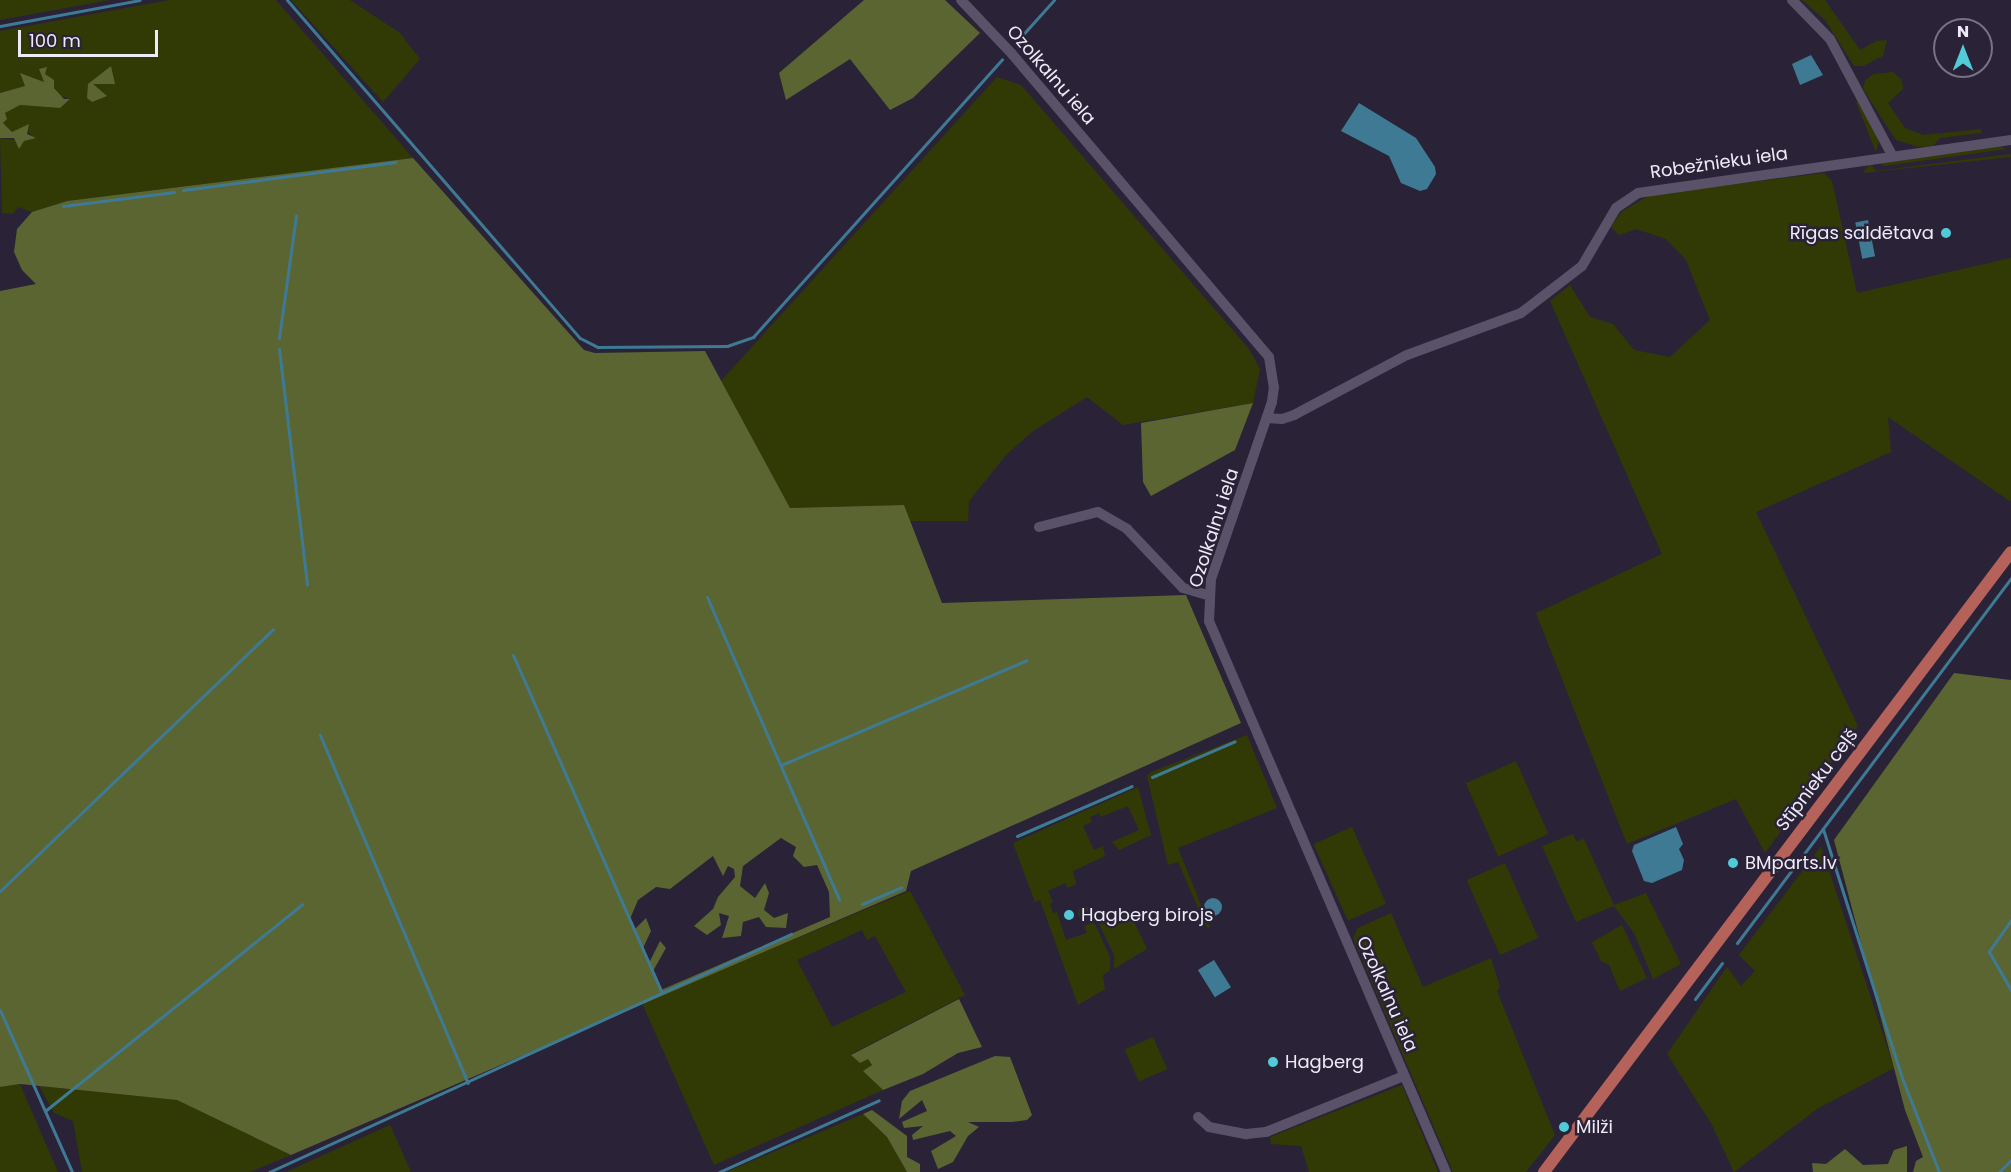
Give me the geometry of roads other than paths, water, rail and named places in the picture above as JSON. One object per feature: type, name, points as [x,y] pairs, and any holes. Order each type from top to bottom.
[{"type":"main road","name":"Stīpnieku ceļš","points":[[1544,1172],[2011,552]]},
{"type":"street","name":"Ozolkalnu iela","points":[[961,0],[1261,345],[1273,372],[1268,418],[1208,595],[1214,639],[1446,1172]]},
{"type":"street","points":[[1792,0],[1830,39],[1892,155]]},
{"type":"street","name":"Robežnieku iela","points":[[1268,418],[1282,419],[1294,415],[1407,355],[1521,313],[1582,266],[1616,208],[1638,192],[2011,140]]},
{"type":"street","points":[[1039,527],[1098,512],[1127,529],[1175,582],[1208,595]]},
{"type":"street","points":[[1198,1117],[1209,1127],[1246,1134],[1266,1132],[1404,1076]]},
{"type":"water","points":[[1811,55],[1823,75],[1800,85],[1792,64]]},
{"type":"water","points":[[1359,103],[1416,138],[1435,167],[1436,174],[1427,189],[1420,191],[1401,183],[1389,156],[1341,131]]},
{"type":"water","points":[[1868,220],[1875,256],[1862,259],[1855,222]]},
{"type":"water","points":[[1676,827],[1683,844],[1679,849],[1684,860],[1682,870],[1652,883],[1644,881],[1632,851],[1634,845]]},
{"type":"water","points":[[1213,898],[1219,901],[1222,907],[1219,913],[1213,916],[1207,913],[1204,907],[1207,901]]},
{"type":"water","points":[[1214,960],[1231,987],[1215,997],[1198,970]]},
{"type":"waterway","points":[[0,26],[140,0]]},
{"type":"waterway","points":[[287,0],[580,338],[598,347],[727,346],[753,337],[1002,59]]},
{"type":"waterway","points":[[1018,40],[1054,0]]},
{"type":"waterway","points":[[183,190],[395,162]]},
{"type":"waterway","points":[[63,206],[174,192]]},
{"type":"waterway","points":[[279,338],[296,215]]},
{"type":"waterway","points":[[279,349],[307,584]]},
{"type":"waterway","points":[[1737,943],[2011,578]]},
{"type":"waterway","points":[[707,597],[839,899]]},
{"type":"waterway","points":[[0,891],[273,629]]},
{"type":"waterway","points":[[513,655],[661,991]]},
{"type":"waterway","points":[[781,765],[1027,660]]},
{"type":"waterway","points":[[320,735],[468,1083]]},
{"type":"waterway","points":[[1152,777],[1235,741]]},
{"type":"waterway","points":[[1017,836],[1132,786]]},
{"type":"waterway","points":[[1823,829],[1902,1078],[1939,1172]]},
{"type":"waterway","points":[[862,904],[902,887]]},
{"type":"waterway","points":[[45,1111],[302,904]]},
{"type":"waterway","points":[[2011,920],[1989,952],[2011,990]]},
{"type":"waterway","points":[[269,1172],[791,934]]},
{"type":"waterway","points":[[1695,999],[1722,963]]},
{"type":"waterway","points":[[0,1010],[72,1172]]},
{"type":"waterway","points":[[719,1172],[879,1100]]},
{"type":"waterway","points":[[1999,1172],[2011,1160]]},
{"type":"place","name":"Rīgas saldētava","points":[[1946,233]]},
{"type":"place","name":"BMparts.lv","points":[[1733,863]]},
{"type":"place","name":"Hagberg birojs","points":[[1069,915]]},
{"type":"place","name":"Hagberg","points":[[1273,1062]]},
{"type":"place","name":"Milži","points":[[1564,1127]]}]
